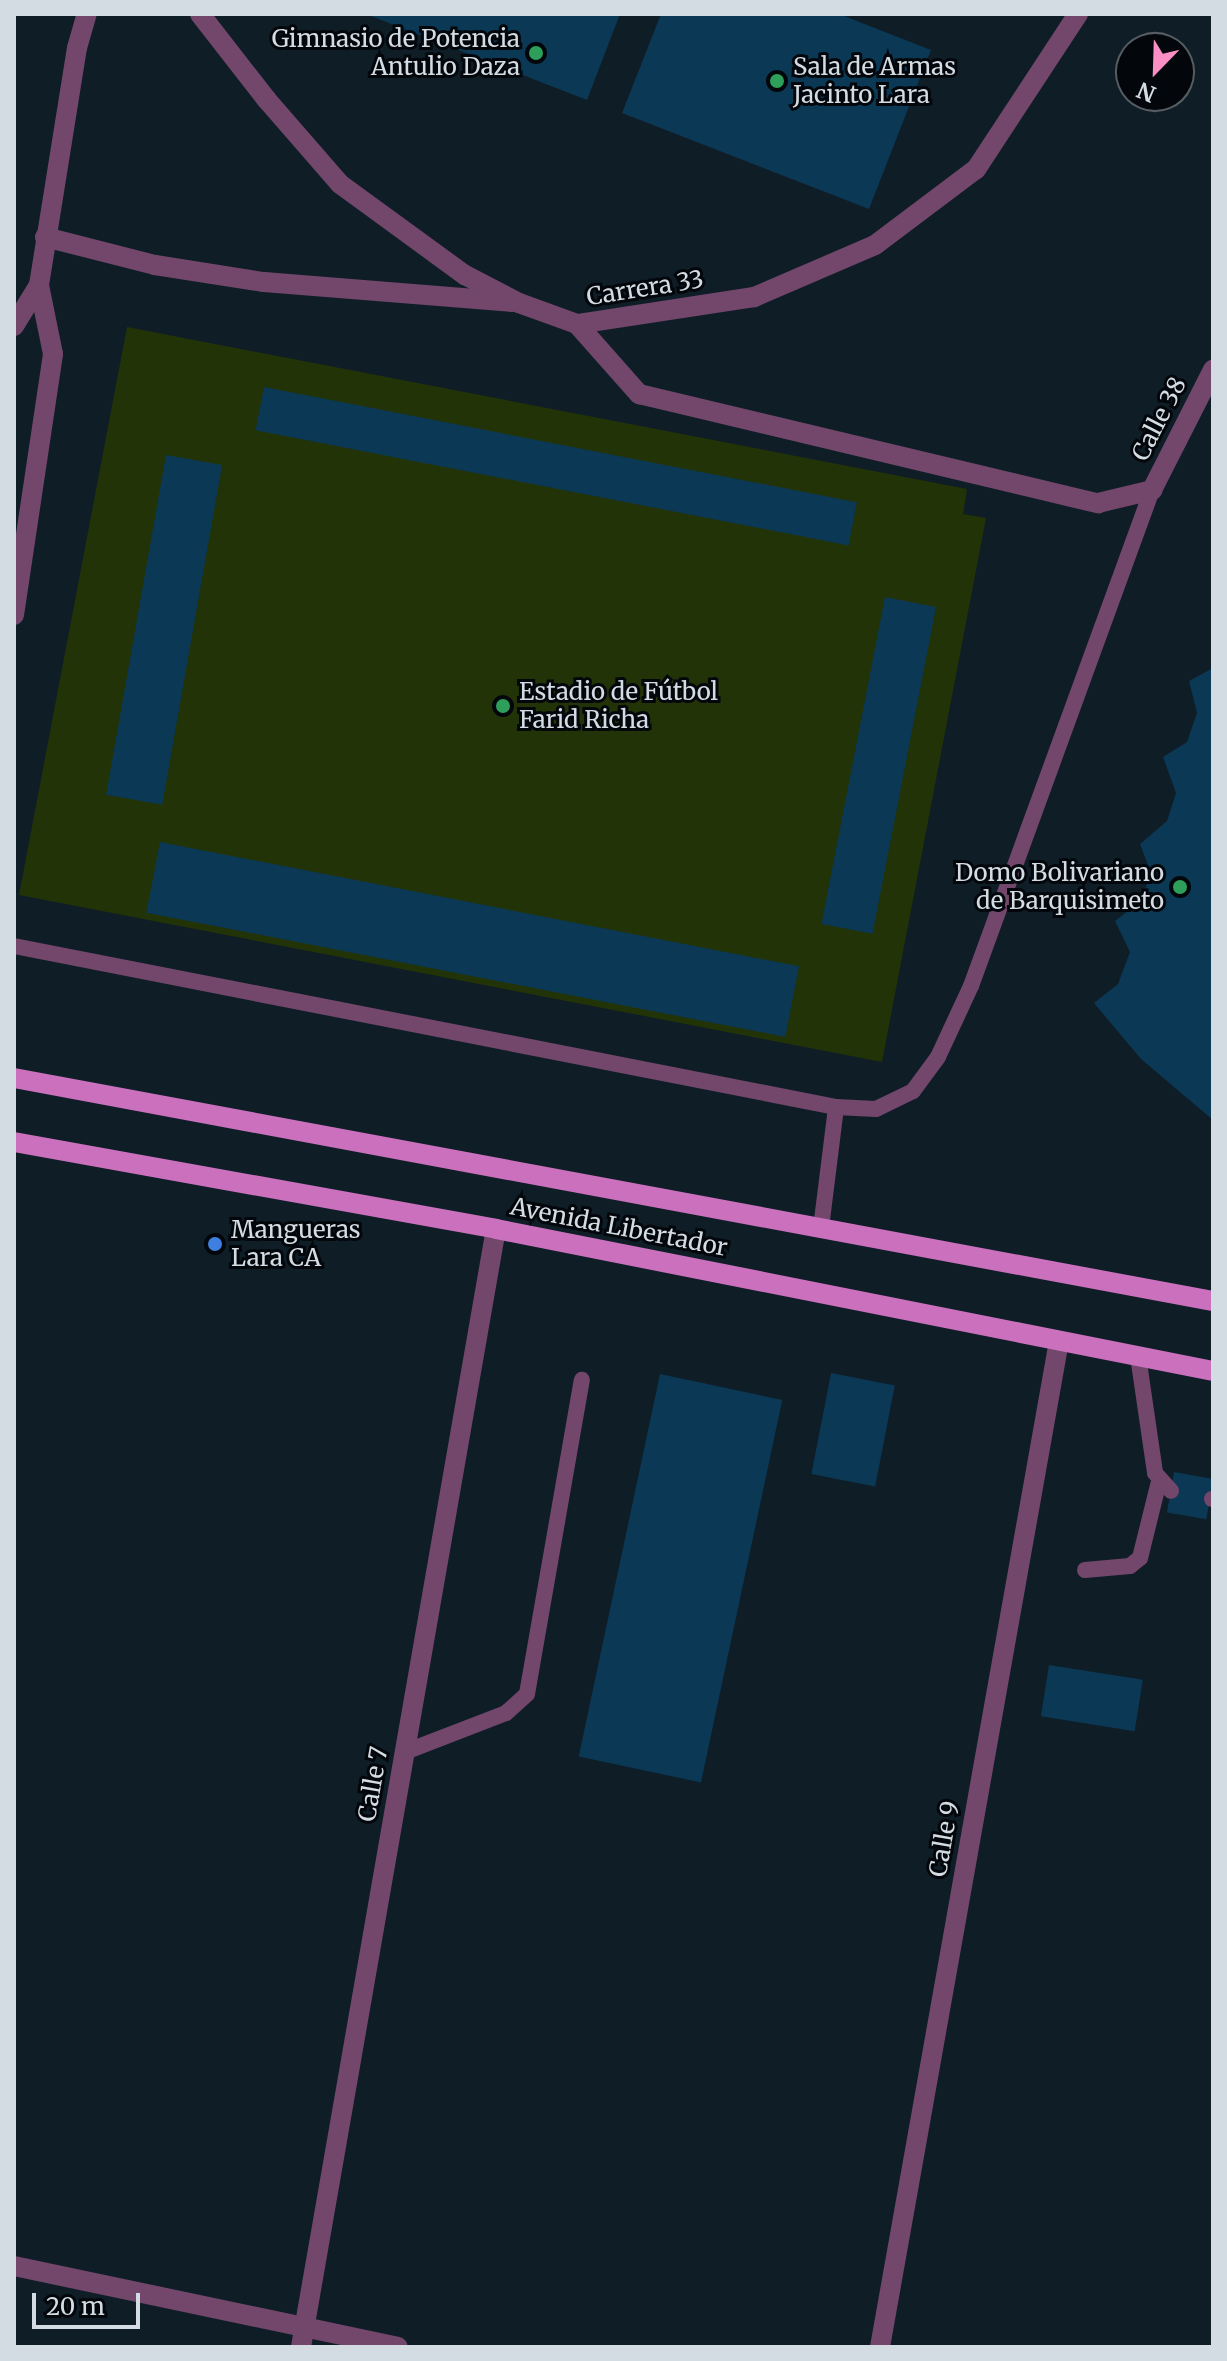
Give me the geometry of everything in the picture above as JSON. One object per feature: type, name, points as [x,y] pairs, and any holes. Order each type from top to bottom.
[{"type":"main road","name":"Avenida Libertador","points":[[14,1078],[1213,1301]]},
{"type":"main road","name":"Avenida Libertador","points":[[14,1142],[496,1229],[1213,1371]]},
{"type":"street","points":[[14,615],[53,354],[39,285],[77,48],[87,14]]},
{"type":"street","points":[[200,14],[267,100],[340,184],[465,275],[519,303],[577,324]]},
{"type":"street","name":"Carrera 33","points":[[577,324],[754,297],[875,245],[976,169],[1078,14]]},
{"type":"street","points":[[45,237],[155,265],[264,282],[519,303]]},
{"type":"street","points":[[14,326],[39,285]]},
{"type":"street","name":"Carrera 33","points":[[577,324],[639,394],[1098,503],[1152,490]]},
{"type":"street","name":"Calle 38","points":[[1152,490],[1213,370]]},
{"type":"street","name":"Calle 7","points":[[303,2338],[496,1229]]},
{"type":"street","name":"Calle 9","points":[[880,2347],[1059,1341]]},
{"type":"street","points":[[14,2266],[303,2338],[398,2347]]},
{"type":"lane","points":[[14,946],[836,1107],[876,1109],[913,1091],[938,1057],[971,986],[1152,490]]},
{"type":"lane","points":[[821,1228],[836,1107]]},
{"type":"lane","points":[[1085,1570],[1130,1566],[1140,1558],[1165,1486],[1138,1356]]},
{"type":"lane","points":[[405,1752],[506,1713],[527,1694],[582,1380]]},
{"type":"green space","name":"Estadio de Fútbol Farid Richa","points":[[127,327],[967,489],[963,514],[986,518],[882,1062],[19,895]]},
{"type":"building","name":"Gimnasio de Potencia Antulio Daza","points":[[366,14],[620,14],[587,100]]},
{"type":"building","name":"Sala de Armas Jacinto Lara","points":[[661,14],[839,14],[931,50],[869,209],[622,113]]},
{"type":"building","points":[[264,387],[857,502],[849,545],[256,430]]},
{"type":"building","points":[[166,455],[222,465],[162,805],[106,795]]},
{"type":"building","points":[[885,597],[936,607],[873,934],[821,924]]},
{"type":"building","name":"Domo Bolivariano de Barquisimeto","points":[[1213,668],[1213,1120],[1141,1059],[1094,1003],[1118,984],[1130,952],[1115,921],[1141,901],[1151,873],[1140,844],[1167,821],[1176,793],[1163,757],[1187,742],[1197,713],[1189,681]]},
{"type":"building","points":[[160,842],[799,966],[785,1037],[146,913]]},
{"type":"building","points":[[831,1373],[895,1385],[875,1487],[811,1474]]},
{"type":"building","points":[[660,1374],[782,1400],[701,1782],[579,1756]]},
{"type":"building","points":[[1174,1472],[1213,1479],[1206,1519],[1167,1512]]},
{"type":"building","points":[[1049,1665],[1143,1680],[1135,1731],[1041,1716]]},
{"type":"place","name":"Gimnasio de Potencia Antulio Daza","points":[[536,53]]},
{"type":"place","name":"Sala de Armas Jacinto Lara","points":[[777,81]]},
{"type":"place","name":"Estadio de Fútbol Farid Richa","points":[[503,706]]},
{"type":"place","name":"Domo Bolivariano de Barquisimeto","points":[[1180,887]]},
{"type":"place","name":"Mangueras Lara CA","points":[[215,1244]]}]
